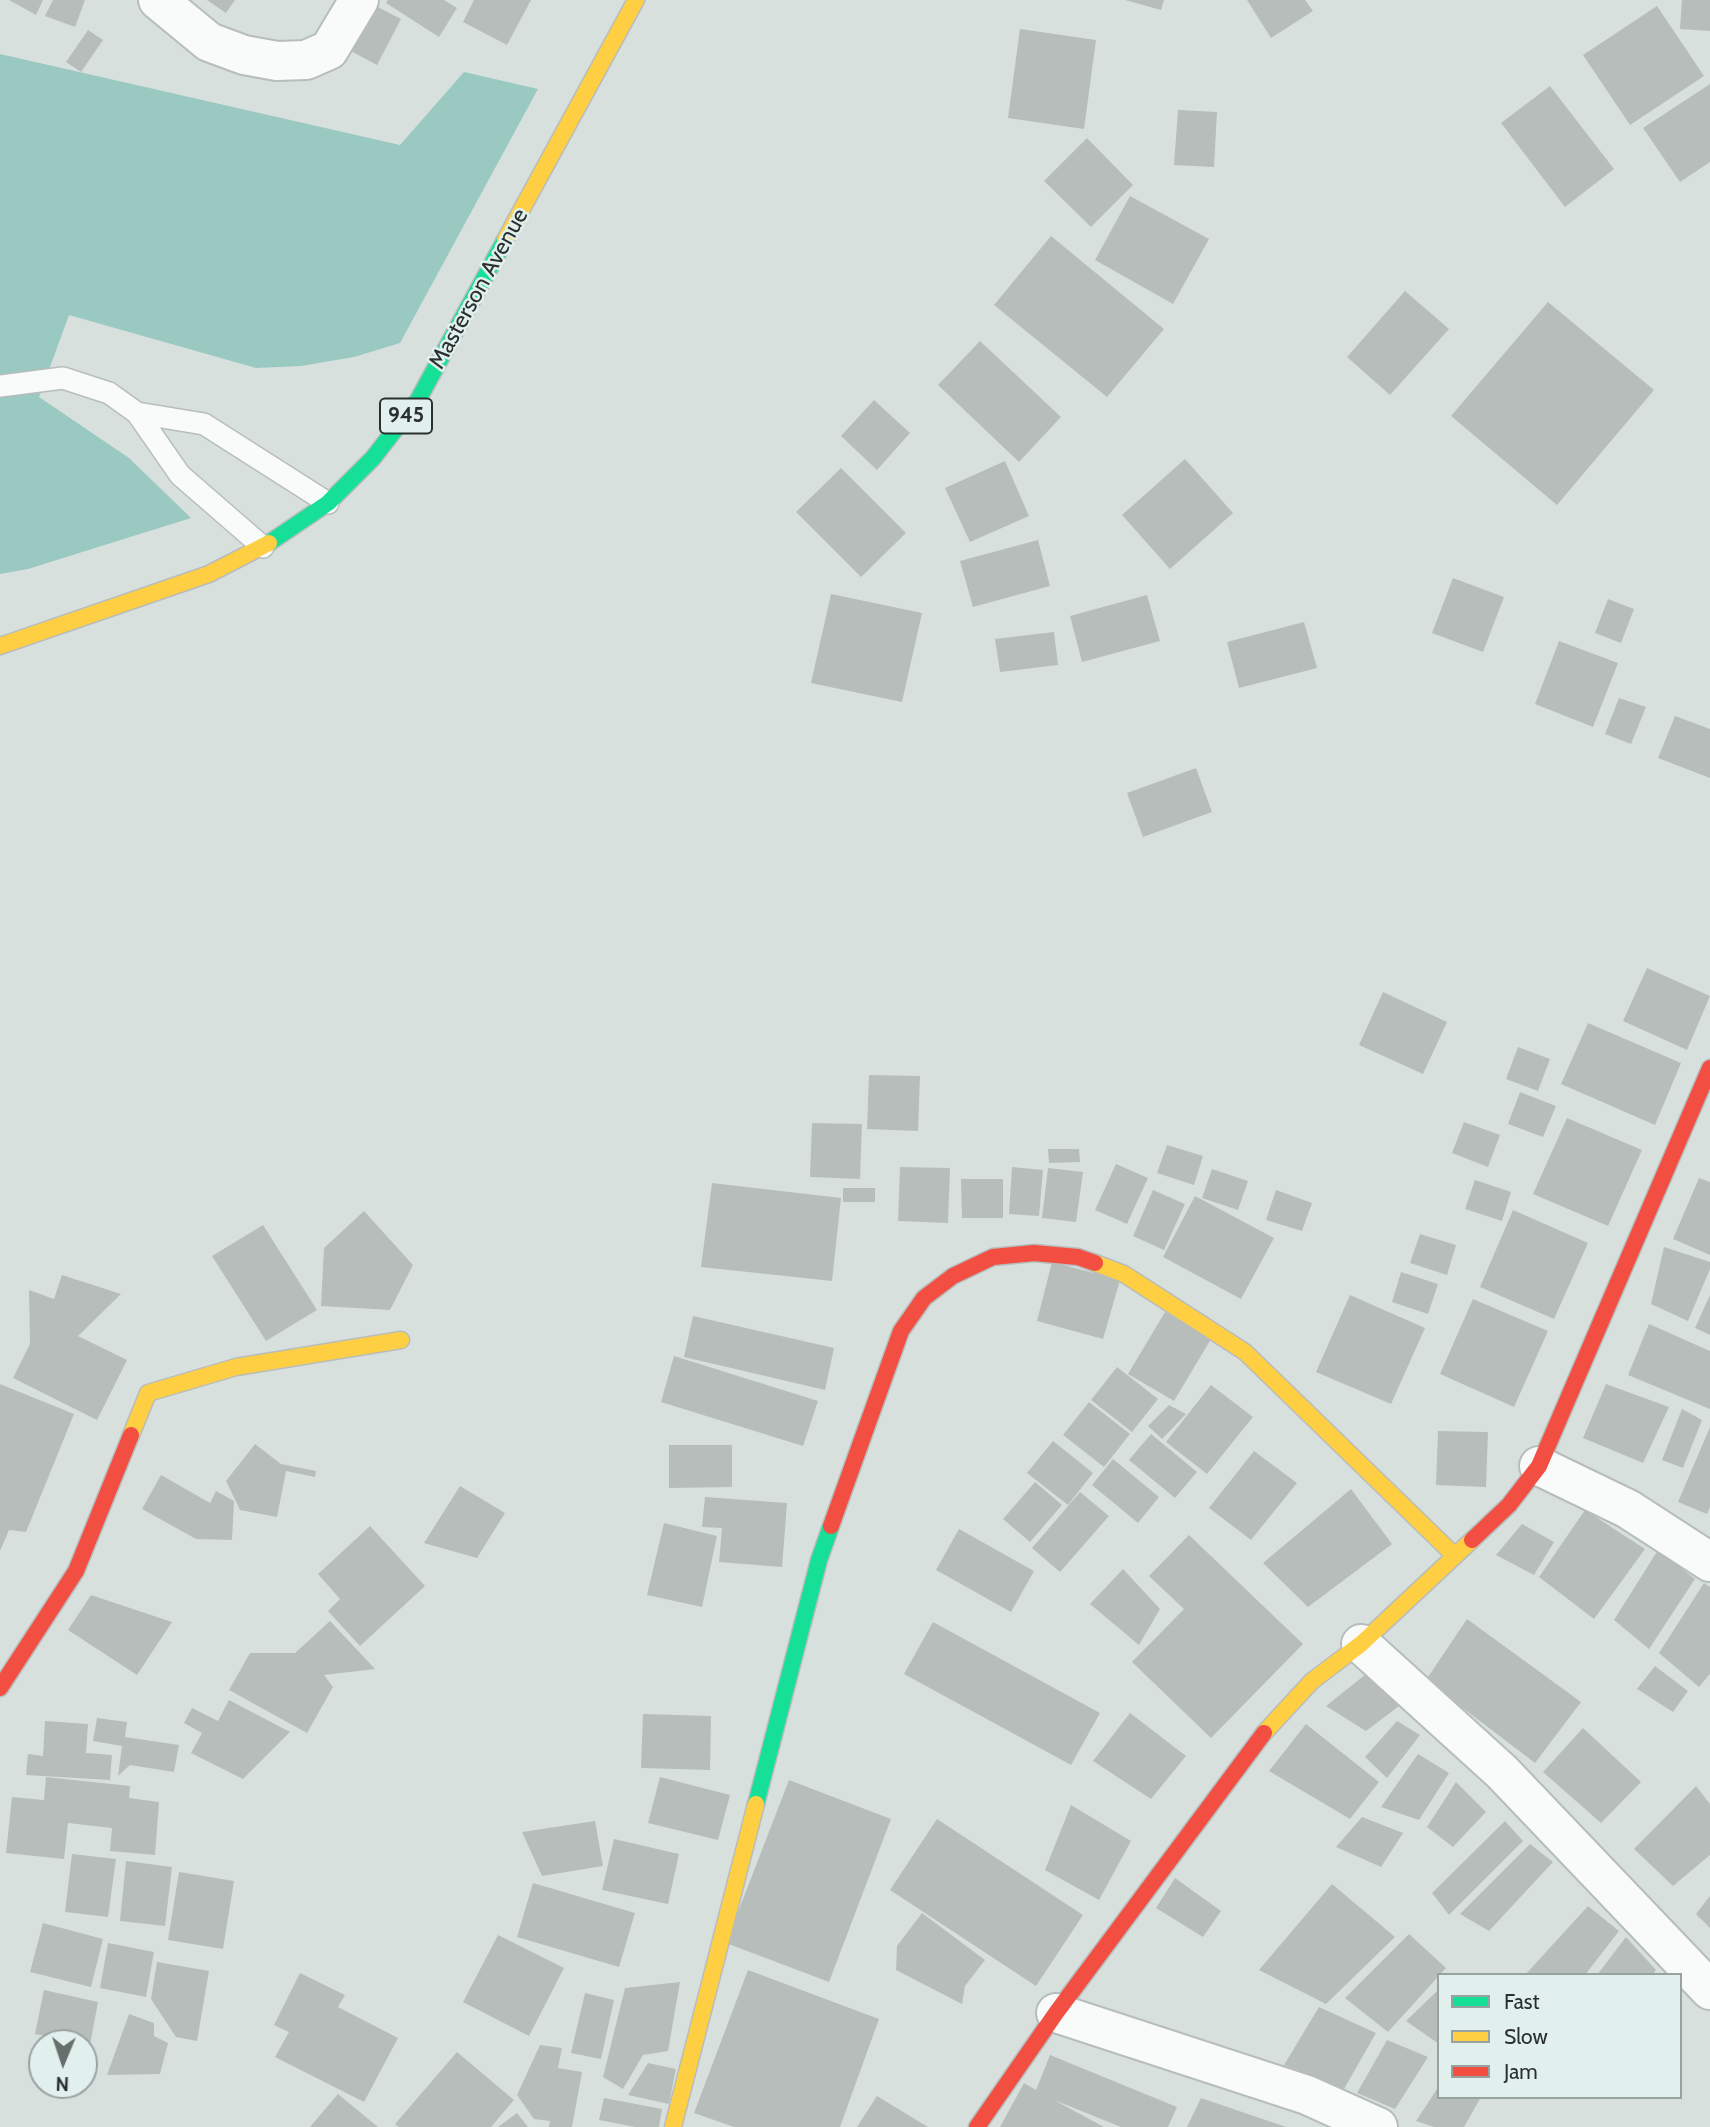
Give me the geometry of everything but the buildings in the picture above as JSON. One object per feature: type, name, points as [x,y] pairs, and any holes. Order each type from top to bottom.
[{"type":"street","points":[[158,0],[209,42],[244,55],[276,61],[306,60],[329,50],[359,0]]},
{"type":"street","name":"Masterson Avenue","points":[[0,646],[209,574],[263,547],[328,503],[373,458],[418,400],[636,0]]},
{"type":"street","points":[[977,2127],[1056,2013],[1272,1722],[1312,1681],[1361,1644],[1509,1505],[1539,1466],[1710,1068]]},
{"type":"street","points":[[673,2127],[819,1560],[901,1331],[924,1298],[953,1276],[993,1257],[1034,1253],[1078,1257],[1124,1274],[1245,1352],[1454,1555]]},
{"type":"street","points":[[0,1688],[76,1571],[148,1393],[236,1367],[401,1340]]},
{"type":"street","points":[[1539,1466],[1628,1509],[1710,1562]]},
{"type":"street","points":[[1361,1644],[1502,1772],[1710,1990]]},
{"type":"street","points":[[1056,2013],[1307,2095],[1378,2127]]},
{"type":"lane","points":[[0,386],[63,378],[109,393],[137,413],[180,475],[263,547]]},
{"type":"lane","points":[[137,413],[204,424],[328,503]]},
{"type":"green space","points":[[0,54],[400,145],[464,72],[538,89],[400,343],[354,357],[301,366],[256,368],[69,315],[39,397],[129,458],[191,518],[28,569],[0,574]]},
{"type":"traffic: fast","points":[[269,543],[328,503],[373,458],[418,400],[505,240]]},
{"type":"traffic: fast","points":[[756,1804],[819,1560],[831,1526]]},
{"type":"traffic: slow","points":[[505,240],[636,0]]},
{"type":"traffic: slow","points":[[0,646],[209,574],[269,543]]},
{"type":"traffic: slow","points":[[1095,1263],[1124,1274],[1245,1352],[1454,1555]]},
{"type":"traffic: slow","points":[[131,1435],[148,1393],[236,1367],[401,1340]]},
{"type":"traffic: slow","points":[[1264,1733],[1312,1681],[1361,1644],[1472,1540]]},
{"type":"traffic: slow","points":[[673,2127],[756,1804]]},
{"type":"traffic: jam","points":[[1472,1540],[1509,1505],[1539,1466],[1710,1068]]},
{"type":"traffic: jam","points":[[831,1526],[901,1331],[924,1298],[953,1276],[993,1257],[1034,1253],[1078,1257],[1095,1263]]},
{"type":"traffic: jam","points":[[0,1688],[76,1571],[131,1435]]},
{"type":"traffic: jam","points":[[977,2127],[1056,2013],[1264,1733]]}]
